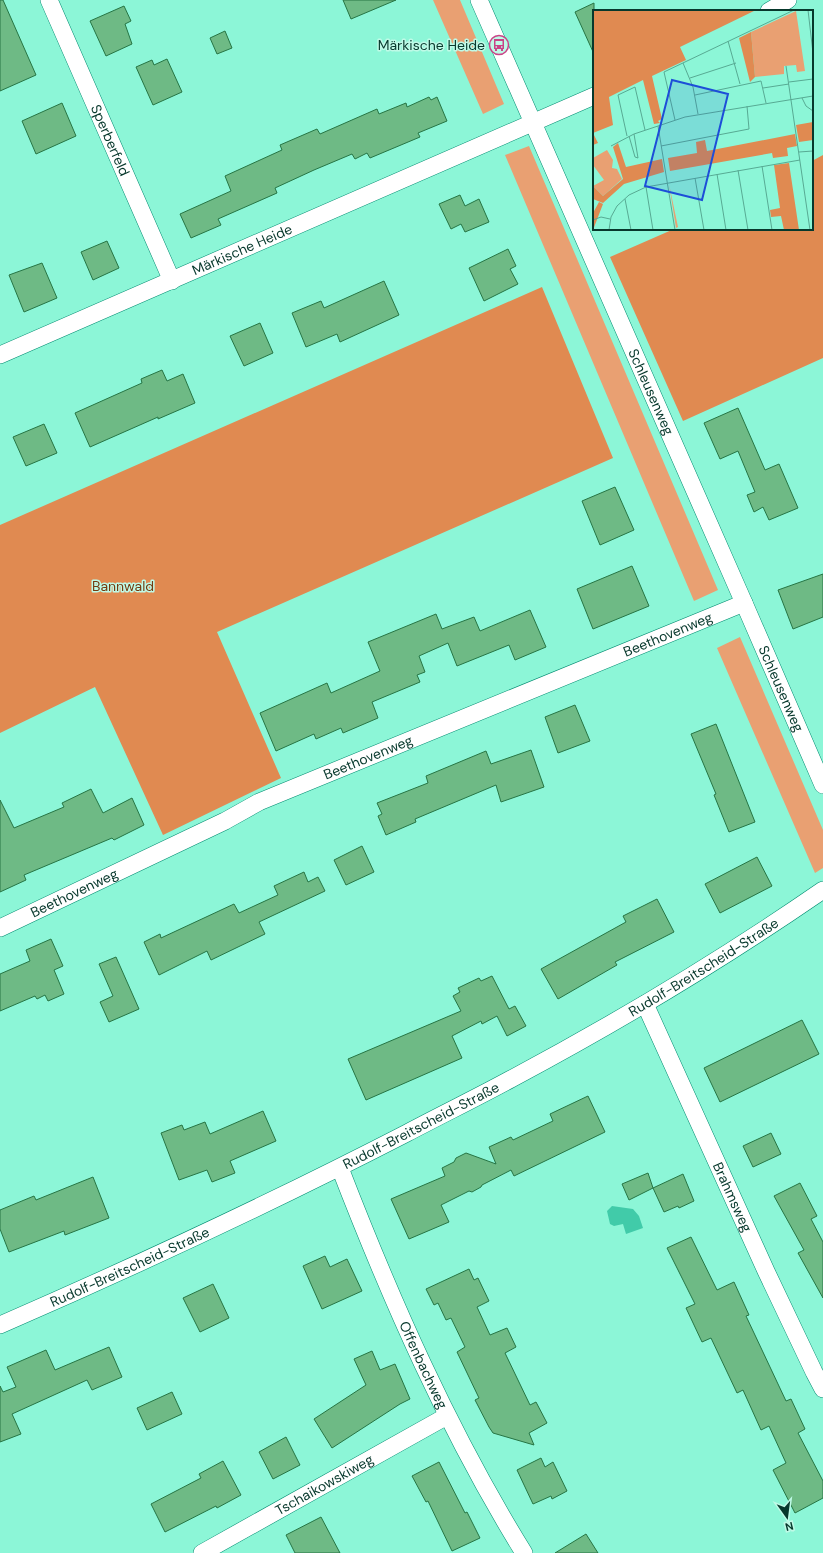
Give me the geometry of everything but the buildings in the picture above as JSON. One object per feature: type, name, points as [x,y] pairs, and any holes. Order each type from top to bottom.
[{"type":"street","name":"Sperberfeld","points":[[49,0],[172,281]]},
{"type":"street","name":"Schleusenweg","points":[[479,0],[823,785]]},
{"type":"street","points":[[771,10],[788,0]]},
{"type":"street","name":"Märkische Heide","points":[[0,355],[593,96]]},
{"type":"street","name":"Beethovenweg","points":[[0,928],[225,821],[259,802],[744,603]]},
{"type":"street","name":"Rudolf-Breitscheid-Straße","points":[[0,1325],[174,1248],[340,1168],[511,1080],[645,1004],[769,927],[823,890]]},
{"type":"street","name":"Brahmsweg","points":[[645,1004],[766,1271],[823,1389]]},
{"type":"street","name":"Offenbachweg","points":[[340,1168],[378,1265],[447,1416],[506,1524],[524,1553]]},
{"type":"street","name":"Tschaikowskiweg","points":[[202,1553],[447,1416]]},
{"type":"shaded area","points":[[433,0],[460,0],[504,104],[483,114]]},
{"type":"shaded area","points":[[529,146],[718,590],[694,601],[505,155]]},
{"type":"shaded area","points":[[740,637],[823,830],[823,868],[815,873],[717,648]]},
{"type":"shaded area","points":[[612,1206],[633,1209],[639,1216],[643,1228],[626,1234],[623,1224],[614,1226],[610,1224],[607,1211]]},
{"type":"green space","points":[[823,155],[823,358],[683,421],[610,257],[672,230],[813,230],[813,160]]},
{"type":"green space","name":"Bannwald","points":[[542,287],[613,458],[217,632],[281,778],[163,835],[95,687],[0,733],[0,525]]},
{"type":"place","name":"Märkische Heide","points":[[499,45]]}]
